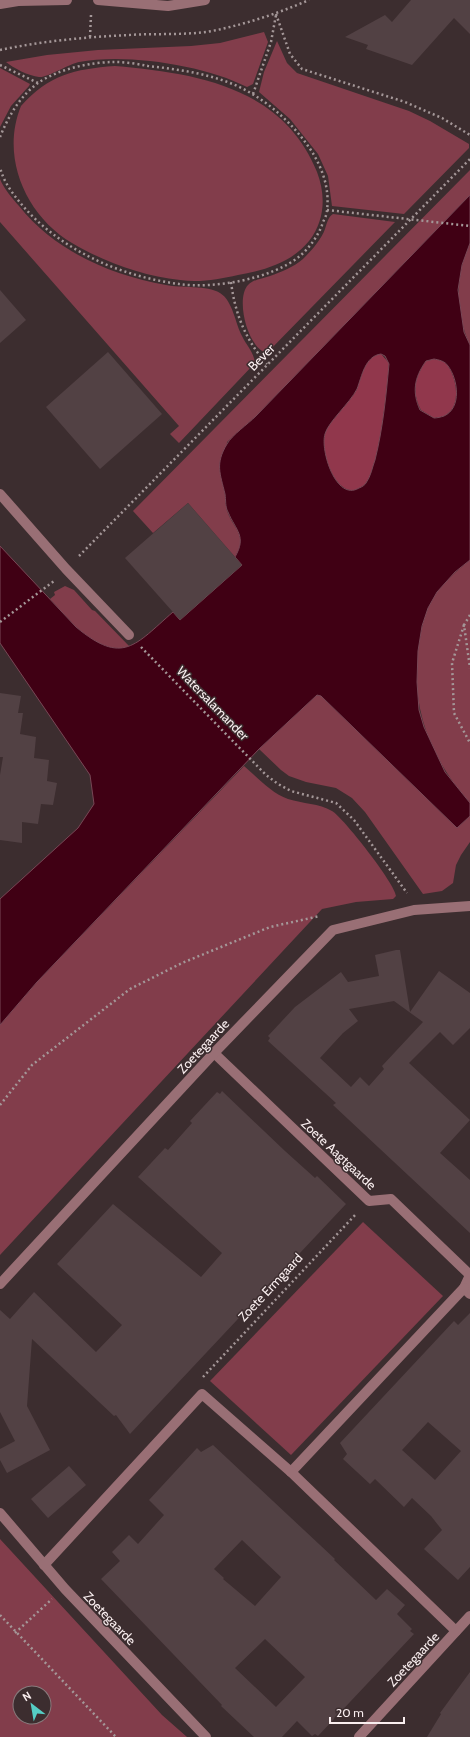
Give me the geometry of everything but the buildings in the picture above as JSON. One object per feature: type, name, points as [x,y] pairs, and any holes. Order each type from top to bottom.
[{"type":"street","points":[[0,4],[18,1],[67,0]]},
{"type":"street","points":[[94,4],[168,6],[205,0]]},
{"type":"street","points":[[0,494],[66,569],[129,635]]},
{"type":"street","name":"Zoetegaarde","points":[[0,1284],[214,1053],[333,930],[414,910],[470,906]]},
{"type":"street","name":"Zoete Aagtgaarde","points":[[214,1053],[369,1201],[391,1199],[470,1275],[467,1291]]},
{"type":"street","points":[[291,1472],[467,1291]]},
{"type":"street","points":[[44,1566],[202,1394],[291,1472],[456,1631]]},
{"type":"street","name":"Zoetegaarde","points":[[0,1513],[44,1566],[206,1737]]},
{"type":"street","name":"Zoetegaarde","points":[[359,1737],[470,1616]]},
{"type":"path","points":[[0,50],[26,45],[90,37],[191,33],[216,30],[276,14],[309,0]]},
{"type":"path","points":[[90,37],[94,4]]},
{"type":"path","points":[[253,94],[271,42],[276,14]]},
{"type":"path","points":[[276,14],[293,59],[302,69],[405,102],[442,118],[470,135]]},
{"type":"path","points":[[0,137],[14,108],[38,83],[79,66],[115,62],[188,71],[236,86],[253,94],[288,121],[315,156],[324,178],[327,192],[327,210],[320,230],[310,245],[299,257],[282,267],[268,273],[231,282],[206,285],[180,284],[144,276],[99,262],[69,246],[34,219],[6,185],[0,167]]},
{"type":"path","points":[[0,65],[38,83]]},
{"type":"path","name":"Bever","points":[[66,569],[470,159]]},
{"type":"path","points":[[327,210],[470,226]]},
{"type":"path","points":[[231,282],[240,323],[253,347],[267,364]]},
{"type":"path","points":[[0,622],[48,587]]},
{"type":"path","points":[[470,615],[464,625],[452,663],[454,713],[470,743]]},
{"type":"path","points":[[464,625],[470,668]]},
{"type":"path","name":"Watersalamander","points":[[129,635],[253,763],[278,784],[291,791],[336,803],[345,810],[408,894],[414,910]]},
{"type":"path","points":[[0,1106],[32,1065],[130,989],[182,962],[270,927],[322,916]]},
{"type":"path","name":"Zoete Ermgaard","points":[[202,1394],[199,1381],[369,1201]]},
{"type":"path","points":[[15,1632],[45,1606]]},
{"type":"path","points":[[0,1615],[116,1737]]},
{"type":"shaded area","points":[[264,32],[268,42],[253,84],[247,87],[229,79],[187,67],[141,60],[119,59],[79,62],[43,77],[31,75],[21,71],[6,62],[47,55],[98,50],[191,46],[220,43]]},
{"type":"shaded area","points":[[277,41],[287,63],[297,73],[409,111],[430,121],[469,144],[469,148],[404,214],[332,206],[328,176],[318,154],[290,119],[259,92],[264,72]]},
{"type":"shaded area","points":[[115,66],[146,69],[206,80],[234,90],[260,103],[282,121],[302,143],[317,172],[322,190],[322,208],[318,225],[309,241],[302,249],[286,260],[268,268],[217,279],[187,281],[138,272],[110,262],[84,250],[56,231],[42,217],[30,201],[21,184],[16,165],[14,145],[15,125],[21,106],[42,87],[63,76],[87,69]]},
{"type":"shaded area","points":[[0,68],[30,84],[11,106],[0,127]]},
{"type":"shaded area","points":[[470,170],[470,195],[256,416],[227,442],[224,482],[226,504],[227,511],[240,538],[239,549],[235,557],[188,503],[153,533],[133,511]]},
{"type":"shaded area","points":[[0,179],[8,193],[33,222],[49,236],[85,259],[124,275],[145,281],[172,286],[215,290],[228,301],[242,336],[253,355],[255,363],[179,443],[170,434],[179,426],[0,222]]},
{"type":"shaded area","points":[[470,195],[470,243],[462,265],[458,290],[464,332],[470,345],[470,560],[455,572],[437,592],[428,608],[422,626],[418,651],[417,682],[419,710],[424,727],[445,772],[470,803],[470,816],[457,828],[321,696],[317,695],[259,749],[37,982],[0,1025],[0,899],[78,828],[94,804],[90,775],[0,643],[0,546],[76,627],[92,639],[106,646],[117,648],[138,642],[173,612],[180,620],[242,565],[235,557],[240,544],[240,539],[237,529],[226,508],[225,494],[220,474],[220,463],[223,451],[229,441],[256,416]],"holes":[[[381,354],[385,356],[389,364],[384,412],[375,460],[366,484],[360,488],[351,490],[343,488],[337,481],[327,462],[324,441],[325,434],[330,424],[354,394],[365,367],[371,358]],[[434,359],[440,360],[447,364],[456,385],[456,400],[454,407],[444,416],[434,418],[420,410],[415,391],[417,379],[422,367],[426,361]]]},
{"type":"shaded area","points":[[333,214],[395,222],[267,353],[260,350],[254,343],[246,323],[243,312],[244,292],[248,285],[253,281],[283,271],[303,259],[318,241],[329,218]]},
{"type":"shaded area","points":[[470,243],[470,345],[465,333],[459,307],[459,281],[465,255]]},
{"type":"shaded area","points":[[381,354],[389,363],[382,428],[374,464],[370,477],[364,485],[355,490],[347,489],[339,484],[328,464],[324,443],[325,434],[330,424],[354,394],[365,367],[371,358]]},
{"type":"shaded area","points":[[434,359],[440,360],[447,364],[454,378],[456,400],[450,412],[444,416],[434,418],[421,410],[415,391],[417,379],[422,367],[426,361]]},
{"type":"shaded area","points":[[470,560],[470,803],[443,767],[425,729],[417,687],[417,666],[419,643],[425,616],[430,603],[444,583]]},
{"type":"shaded area","points":[[65,586],[74,590],[130,647],[120,649],[107,647],[98,643],[80,630],[50,599],[55,595],[54,592]]},
{"type":"shaded area","points":[[317,695],[321,696],[457,828],[470,816],[470,842],[456,865],[453,883],[442,891],[423,894],[365,812],[352,798],[336,788],[306,782],[289,776],[259,749]]},
{"type":"shaded area","points":[[244,766],[276,793],[294,801],[322,806],[338,816],[347,825],[379,866],[394,889],[396,896],[393,899],[356,902],[322,909],[0,1255],[0,1025],[37,982]]},
{"type":"shaded area","points":[[363,1222],[443,1296],[291,1455],[210,1381]]},
{"type":"shaded area","points":[[0,1539],[162,1715],[187,1737],[0,1737]]}]
